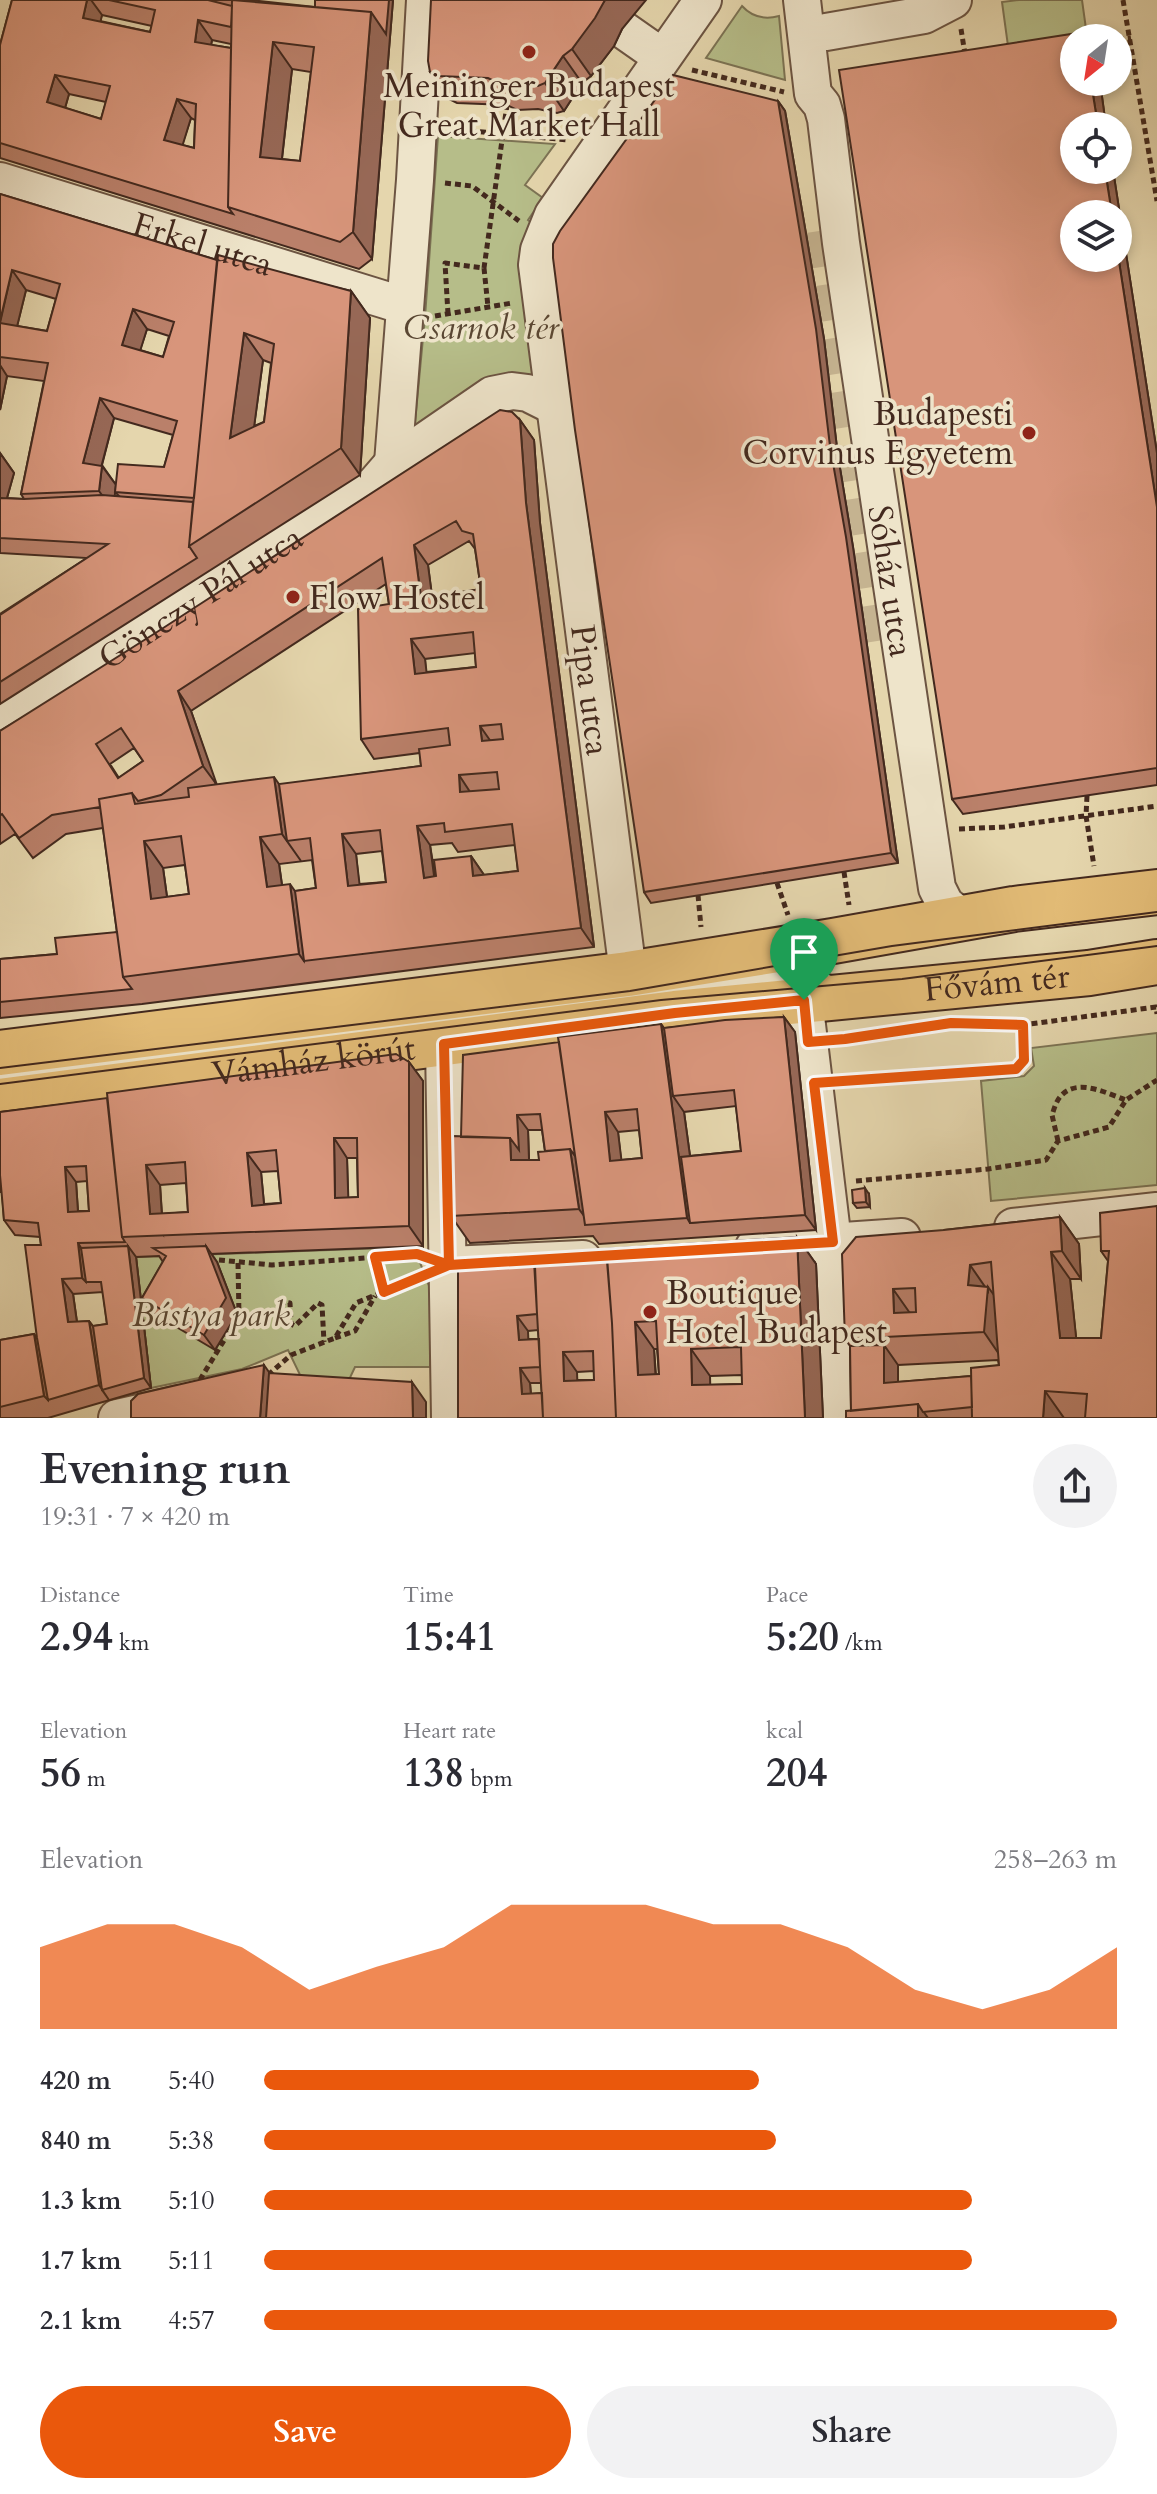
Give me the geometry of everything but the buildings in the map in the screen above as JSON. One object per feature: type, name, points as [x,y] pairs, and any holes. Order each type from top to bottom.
[{"type":"main road","name":"Fővám tér","points":[[961,917],[1157,892]]},
{"type":"main road","name":"Vámház körút","points":[[0,1053],[630,985],[842,929],[961,917]]},
{"type":"main road","name":"Fővám tér","points":[[805,1004],[1156,963]]},
{"type":"main road","name":"Vámház körút","points":[[0,1101],[675,1013],[805,1004]]},
{"type":"street","points":[[393,463],[415,180],[425,0]]},
{"type":"street","points":[[554,406],[537,265],[527,231],[553,215],[703,0]]},
{"type":"street","name":"Sóház utca","points":[[802,0],[813,90],[826,119],[841,243],[937,888],[945,904],[961,917]]},
{"type":"street","points":[[826,32],[924,15],[953,0]]},
{"type":"street","points":[[622,29],[662,57]]},
{"type":"street","points":[[813,90],[805,109],[804,127],[819,231]]},
{"type":"street","name":"Erkel utca","points":[[0,181],[405,306]]},
{"type":"street","points":[[393,463],[492,395],[512,391],[528,393],[554,406]]},
{"type":"street","name":"Pipa utca","points":[[554,406],[630,985]]},
{"type":"street","name":"Gönczy Pál utca","points":[[0,726],[374,485],[393,463]]},
{"type":"street","points":[[896,728],[915,856],[935,872]]},
{"type":"street","name":"Vámház körút","points":[[0,1076],[630,985],[805,1004],[842,929]]},
{"type":"street","points":[[805,1004],[833,1242],[840,1418]]},
{"type":"street","points":[[440,1402],[449,1265],[444,1044]]},
{"type":"street","points":[[979,1231],[1157,1211]]},
{"type":"street","points":[[723,1250],[933,1234]]},
{"type":"street","points":[[449,1265],[614,1257]]},
{"type":"street","points":[[123,1417],[206,1397]]},
{"type":"path","points":[[1123,0],[1128,24]]},
{"type":"path","points":[[1132,44],[1157,201]]},
{"type":"path","points":[[662,57],[693,71],[791,94],[813,90]]},
{"type":"path","points":[[488,307],[484,268],[507,105]]},
{"type":"path","points":[[418,126],[573,140],[589,133],[606,138]]},
{"type":"path","points":[[415,180],[472,186],[527,231]]},
{"type":"path","points":[[448,314],[445,263],[484,268]]},
{"type":"path","points":[[405,306],[425,317],[518,302]]},
{"type":"path","points":[[1087,796],[1086,816],[1095,876]]},
{"type":"path","points":[[959,829],[1004,827],[1157,806]]},
{"type":"path","points":[[842,929],[844,872]]},
{"type":"path","points":[[777,883],[793,927]]},
{"type":"path","points":[[698,895],[702,940]]},
{"type":"path","points":[[805,1004],[906,1030]]},
{"type":"path","points":[[966,1024],[1023,1025],[1156,1007],[1157,1014]]},
{"type":"path","points":[[814,1083],[1016,1069],[1024,1060],[1023,1025]]},
{"type":"path","points":[[825,1181],[988,1169],[1046,1160],[1058,1141],[1109,1127],[1126,1100],[1157,1080]]},
{"type":"path","points":[[1058,1141],[1052,1115],[1061,1096],[1073,1087],[1090,1088],[1126,1100]]},
{"type":"path","points":[[206,1260],[272,1265],[417,1254],[449,1265]]},
{"type":"path","points":[[375,1257],[384,1292]]},
{"type":"path","points":[[206,1397],[201,1378],[239,1316],[238,1263]]},
{"type":"path","points":[[335,1338],[356,1303],[449,1265]]},
{"type":"path","points":[[268,1375],[291,1355],[355,1331],[376,1295]]},
{"type":"path","points":[[239,1316],[271,1316],[285,1302],[290,1303],[291,1324],[295,1326],[318,1303],[322,1305],[324,1342]]},
{"type":"green space","points":[[1082,0],[1085,24],[1060,24],[1060,39],[1008,46],[1002,2]]},
{"type":"green space","points":[[742,6],[759,17],[779,16],[785,80],[706,58]]},
{"type":"green space","name":"Csarnok tér","points":[[438,136],[555,144],[525,185],[543,198],[528,220],[538,228],[545,385],[414,433],[425,317]]},
{"type":"green space","points":[[1157,1033],[1157,1185],[991,1201],[981,1081],[1024,1076],[1034,1066],[1031,1048]]},
{"type":"green space","name":"Bástya park","points":[[414,1247],[431,1291],[430,1367],[355,1367],[347,1384],[303,1381],[288,1350],[242,1369],[151,1388],[136,1257]]},
{"type":"tunnel","points":[[819,231],[884,652]]},
{"type":"tram line","points":[[0,1068],[630,991],[892,946],[1157,912]]},
{"type":"tram line","points":[[0,1084],[661,1000],[902,979],[1157,946]]},
{"type":"place","name":"Meininger Budapest Great Market Hall","points":[[529,52]]},
{"type":"place","name":"Budapesti Corvinus Egyetem","points":[[1029,433]]},
{"type":"place","name":"Flow Hostel","points":[[293,597]]},
{"type":"place","name":"Boutique Hotel Budapest","points":[[650,1312]]},
{"type":"route","points":[[804,1000],[675,1013],[444,1044],[449,1265],[417,1254],[375,1257],[384,1292],[449,1265],[833,1242],[814,1083],[1016,1069],[1024,1060],[1023,1025],[951,1023],[808,1042],[804,1000]]}]
